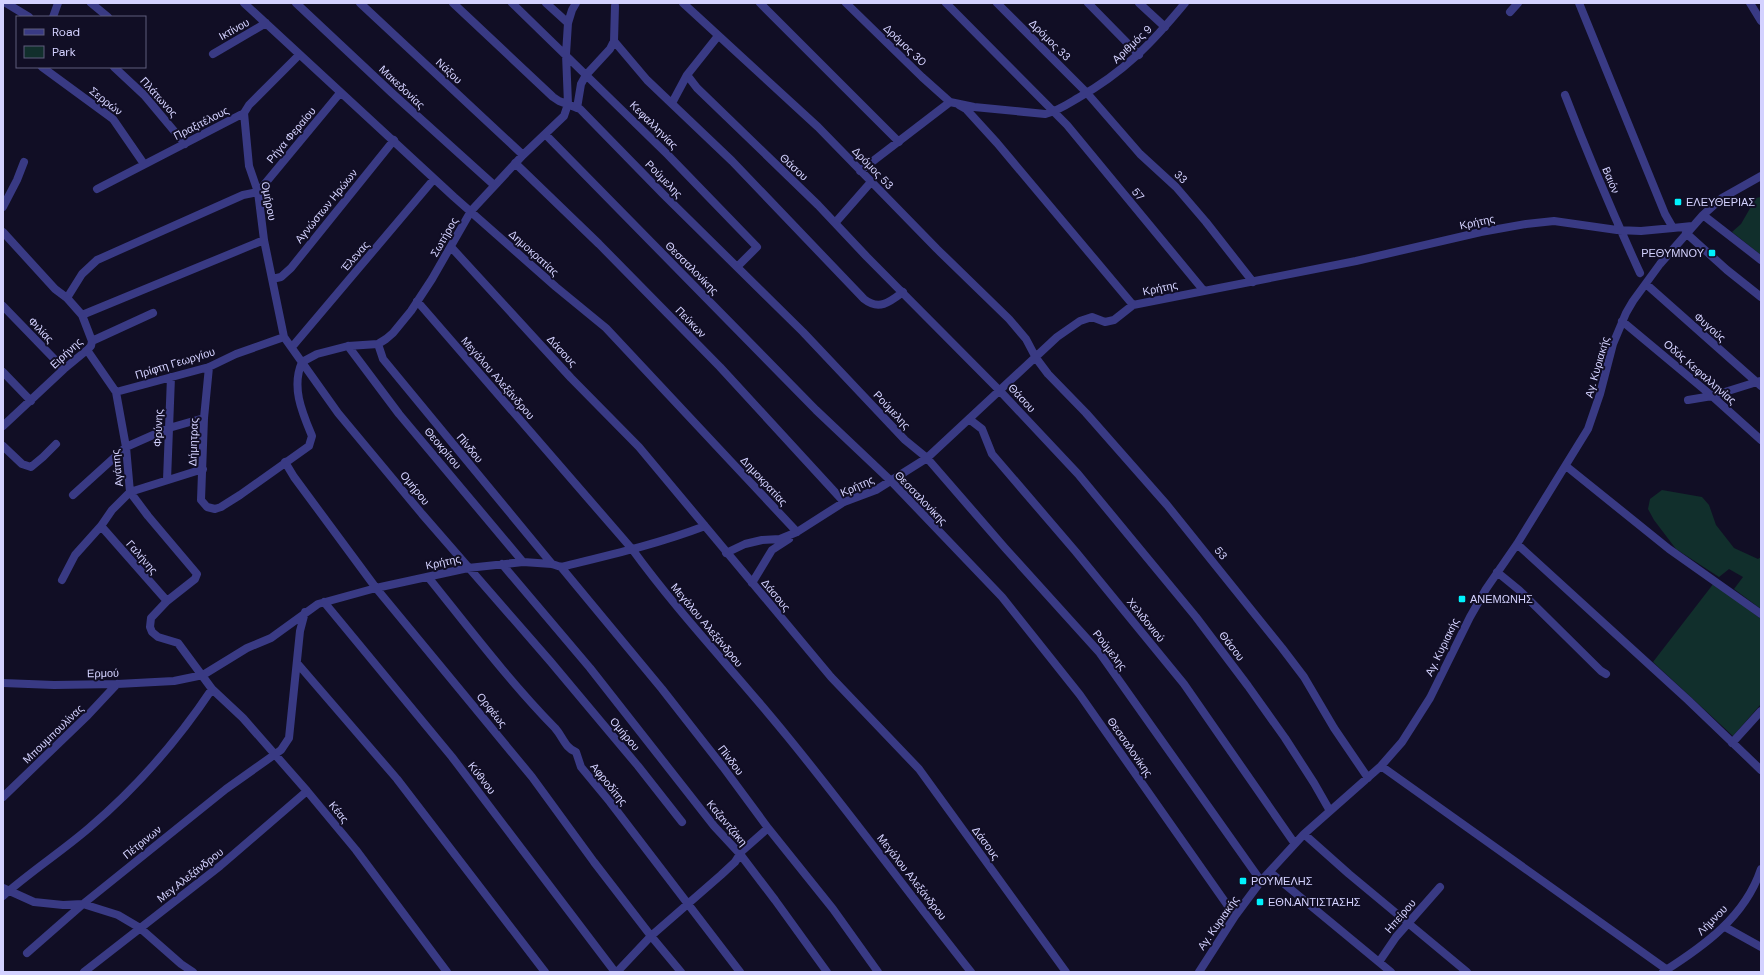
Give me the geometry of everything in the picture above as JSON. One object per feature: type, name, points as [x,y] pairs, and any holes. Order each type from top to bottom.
[{"type":"street","points":[[6,3],[27,16]]},
{"type":"street","points":[[53,16],[58,3]]},
{"type":"street","points":[[91,3],[107,16]]},
{"type":"street","name":"Δημοκρατίας","points":[[244,3],[340,93],[394,140],[434,179],[556,287],[606,328],[797,532]]},
{"type":"street","name":"Μακεδονίας","points":[[296,3],[392,93],[494,185]]},
{"type":"street","name":"Νάξου","points":[[360,3],[523,155]]},
{"type":"street","name":"Ρούμελης","points":[[453,3],[553,97],[577,108],[803,332],[905,440],[927,458],[1005,548],[1099,652],[1261,881]]},
{"type":"street","name":"Κεφαλληνίας","points":[[512,3],[663,149],[757,247],[737,267]]},
{"type":"street","points":[[546,3],[568,23]]},
{"type":"street","points":[[568,104],[566,54],[568,23],[576,3]]},
{"type":"street","name":"Δρόμος 53","points":[[683,3],[818,127],[937,249],[1009,319],[1026,338],[1036,358]]},
{"type":"street","points":[[760,3],[899,142]]},
{"type":"street","name":"Δρόμος 30","points":[[846,3],[922,77],[953,102],[966,109],[997,143],[1133,305]]},
{"type":"street","name":"57","points":[[946,3],[1067,125],[1204,291]]},
{"type":"street","name":"Δρόμος 33","points":[[998,3],[1087,93]]},
{"type":"street","points":[[1088,3],[1139,55]]},
{"type":"street","points":[[1139,3],[1165,27]]},
{"type":"street","name":"Αριθμός 9","points":[[1054,112],[1087,93],[1139,55],[1185,3]]},
{"type":"street","points":[[1510,12],[1518,3]]},
{"type":"street","points":[[1579,3],[1665,214],[1674,228]]},
{"type":"street","points":[[1750,3],[1761,21]]},
{"type":"street","points":[[577,108],[581,84],[586,75],[610,49],[614,41],[615,6]]},
{"type":"street","name":"Ικτίνου","points":[[213,54],[266,23]]},
{"type":"street","points":[[672,103],[686,75],[718,36]]},
{"type":"street","points":[[614,41],[648,80],[732,161],[870,304],[885,304],[894,300],[903,292]]},
{"type":"street","name":"Πραξιτέλους","points":[[97,189],[244,113],[249,105],[299,55]]},
{"type":"street","name":"Σερρών","points":[[43,68],[113,118],[144,164]]},
{"type":"street","name":"Πλάτωνος","points":[[115,68],[144,95],[185,144]]},
{"type":"street","name":"Θάσου","points":[[686,75],[726,118],[818,205],[867,258],[903,292],[1000,391],[1078,474],[1196,617],[1285,738],[1330,811]]},
{"type":"street","name":"Ρήγα Φεραίου","points":[[258,192],[340,93]]},
{"type":"street","name":"33","points":[[1087,93],[1140,154],[1176,187],[1206,222],[1253,282]]},
{"type":"street","name":"Βαιόν","points":[[1565,95],[1591,164],[1640,272]]},
{"type":"street","points":[[860,171],[953,102],[984,108],[1046,114],[1054,112]]},
{"type":"street","name":"Σωτήρος","points":[[378,344],[386,340],[394,333],[417,301],[451,247],[471,211],[523,155],[564,116],[568,104]]},
{"type":"street","name":"Ομήρου","points":[[244,113],[249,166],[258,192],[264,240],[284,337],[338,413],[468,568],[550,661],[638,766],[682,822]]},
{"type":"street","name":"Θεσσαλονίκης","points":[[545,134],[811,404],[891,481],[1002,597],[1080,695],[1235,916]]},
{"type":"street","name":"Αγνώστων Ηρώων","points":[[272,279],[281,277],[291,268],[394,140]]},
{"type":"street","points":[[3,207],[18,180],[24,162]]},
{"type":"street","name":"Πεύκων","points":[[515,164],[600,244],[715,362],[844,502]]},
{"type":"street","name":"Αγ. Κυριακής","points":[[1199,972],[1235,916],[1261,881],[1304,834],[1381,766],[1402,742],[1430,698],[1470,617],[1588,429],[1594,415],[1610,356],[1622,322],[1633,302],[1660,264],[1703,215],[1722,198],[1761,176]]},
{"type":"street","name":"Έλενας","points":[[292,347],[434,179]]},
{"type":"street","points":[[835,223],[871,182]]},
{"type":"street","points":[[67,298],[82,274],[97,260],[243,195],[258,192]]},
{"type":"street","points":[[1703,215],[1761,260]]},
{"type":"street","name":"Κρήτης","points":[[726,553],[745,544],[762,540],[780,539],[797,532],[844,502],[876,490],[927,458],[1057,337],[1080,321],[1092,317],[1105,322],[1114,320],[1133,305],[1356,261],[1481,232],[1526,224],[1554,221],[1620,230],[1640,231],[1692,226]]},
{"type":"street","points":[[3,232],[55,289],[67,298],[82,315],[92,341]]},
{"type":"street","points":[[1686,233],[1727,270],[1761,297]]},
{"type":"street","points":[[82,315],[264,240]]},
{"type":"street","name":"Δάσους","points":[[451,247],[571,378],[639,447],[831,677],[919,769],[1066,972]]},
{"type":"street","name":"Φυγούς","points":[[1646,284],[1760,383]]},
{"type":"street","name":"Μεγάλου Αλεξάνδρου","points":[[417,301],[632,549],[652,577],[682,614],[770,715],[824,781],[972,972]]},
{"type":"street","name":"Φιλίας","points":[[3,306],[64,369]]},
{"type":"street","name":"Ειρήνης","points":[[3,426],[64,369],[87,350],[91,346],[92,341],[153,313]]},
{"type":"street","name":"Οδός Κεφαλληνίας","points":[[1622,322],[1712,396],[1761,440]]},
{"type":"street","name":"Πρίφτη Γεωργίου","points":[[116,392],[209,367],[236,354],[284,337]]},
{"type":"street","points":[[285,462],[309,446],[312,436],[303,415],[296,380],[302,362],[317,354],[348,346],[378,344]]},
{"type":"street","name":"Πίνδου","points":[[378,344],[383,359],[552,564]]},
{"type":"street","name":"Θεοκρίτου","points":[[348,346],[400,414],[523,562]]},
{"type":"street","name":"Αγάπης","points":[[87,350],[116,392],[126,447],[130,492],[148,516],[195,569]]},
{"type":"street","name":"53","points":[[1036,358],[1048,374],[1091,419],[1167,505],[1282,648],[1304,677],[1334,728],[1368,778]]},
{"type":"street","name":"Δήμητρας","points":[[209,367],[204,418],[201,500],[207,508],[215,509],[240,495],[285,462]]},
{"type":"street","points":[[3,372],[31,401]]},
{"type":"street","name":"Φρύνης","points":[[167,480],[171,377]]},
{"type":"street","points":[[1688,400],[1712,396],[1760,383]]},
{"type":"street","points":[[73,495],[126,447],[169,428],[204,418]]},
{"type":"street","name":"Χελιδονιού","points":[[969,419],[982,430],[992,454],[1076,552],[1184,684],[1295,844]]},
{"type":"street","points":[[3,446],[22,464],[31,467],[44,457],[56,444]]},
{"type":"street","name":"Ορφέως","points":[[285,462],[294,477],[376,588],[532,777],[651,936],[682,972]]},
{"type":"street","points":[[1566,466],[1669,549],[1761,614]]},
{"type":"street","points":[[62,580],[75,555],[101,526],[112,510],[130,492],[203,469]]},
{"type":"street","name":"Γαλήνης","points":[[101,526],[167,601]]},
{"type":"street","name":"Κρήτης","points":[[203,675],[247,648],[271,638],[305,612],[324,602],[376,588],[468,568],[523,562],[561,566],[632,549],[681,535],[705,526]]},
{"type":"street","points":[[752,583],[772,550],[787,541],[797,532]]},
{"type":"street","points":[[1517,544],[1688,700],[1761,770]]},
{"type":"street","name":"Καζαντζάκη","points":[[502,564],[590,668],[714,826],[740,854],[827,972]]},
{"type":"street","name":"Πίνδου","points":[[561,566],[662,689],[723,767],[768,828],[833,909],[878,972]]},
{"type":"street","name":"Κέας","points":[[195,569],[197,574],[196,579],[167,601],[151,618],[150,627],[152,632],[158,638],[178,643],[212,688],[243,718],[307,790],[356,850],[445,971]]},
{"type":"street","points":[[1497,572],[1519,590],[1600,671],[1606,674]]},
{"type":"street","name":"Αφροδίτης","points":[[428,577],[536,709],[556,729],[568,747],[572,751],[576,752],[581,766],[740,972]]},
{"type":"street","name":"Κύθνου","points":[[324,602],[452,757],[616,972]]},
{"type":"street","name":"Πέτρινων","points":[[27,953],[83,904],[226,789],[274,753],[281,750],[289,738],[300,631],[305,612]]},
{"type":"street","points":[[297,663],[397,779],[545,972]]},
{"type":"street","name":"Ερμού","points":[[3,683],[54,685],[117,684],[174,680],[203,675]]},
{"type":"street","name":"Μπουμπουλίνας","points":[[3,797],[88,716],[117,684]]},
{"type":"street","points":[[5,892],[89,828],[120,799],[158,760],[178,736],[212,688]]},
{"type":"street","points":[[1732,743],[1761,711]]},
{"type":"street","points":[[1381,766],[1664,971]]},
{"type":"street","name":"Μεγ.Αλεξάνδρου","points":[[84,972],[220,866],[307,790]]},
{"type":"street","points":[[616,972],[651,936],[721,875],[740,854],[768,828]]},
{"type":"street","points":[[1304,834],[1349,874],[1467,972]]},
{"type":"street","name":"Λήμνου","points":[[1664,971],[1707,942],[1725,927],[1759,884],[1761,869]]},
{"type":"street","points":[[1270,872],[1391,972]]},
{"type":"street","name":"Ηπείρου","points":[[1379,962],[1396,937],[1440,887]]},
{"type":"street","points":[[5,892],[34,902],[63,905],[83,904],[118,915],[140,928],[180,964],[193,972]]},
{"type":"street","points":[[1725,927],[1761,947]]},
{"type":"green space","points":[[1761,197],[1761,255],[1732,232],[1741,224],[1756,198]]},
{"type":"green space","points":[[1662,490],[1702,497],[1709,505],[1716,525],[1734,548],[1758,559],[1761,557],[1761,609],[1734,589],[1743,577],[1729,569],[1719,577],[1676,549],[1654,520],[1648,509],[1650,499]]},
{"type":"green space","points":[[1714,583],[1761,619],[1761,704],[1733,736],[1653,662]]},
{"type":"place","name":"ΕΛΕΥΘΕΡΙΑΣ","points":[[1678,202]]},
{"type":"place","name":"ΡΕΘΥΜΝΟΥ","points":[[1712,253]]},
{"type":"place","name":"ΑΝΕΜΩΝΗΣ","points":[[1462,599]]},
{"type":"place","name":"ΡΟΥΜΕΛΗΣ","points":[[1243,881]]},
{"type":"place","name":"ΕΘΝ.ΑΝΤΙΣΤΑΣΗΣ","points":[[1260,902]]}]
